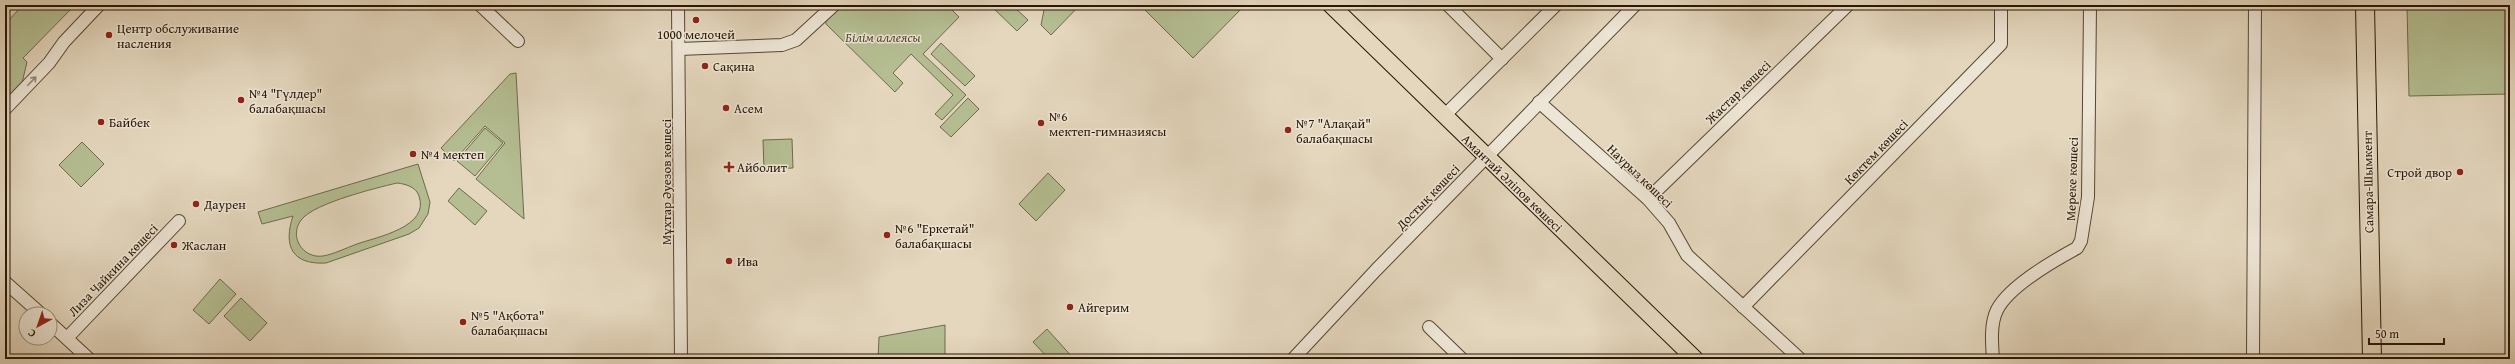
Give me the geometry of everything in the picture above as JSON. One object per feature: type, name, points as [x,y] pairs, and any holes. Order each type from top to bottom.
[{"type":"highway","name":"Самара-Шымкент","points":[[2365,5],[2372,359]]},
{"type":"main road","name":"Амантай Әліпов көшесі","points":[[1331,5],[1695,359]]},
{"type":"street","points":[[5,109],[49,64],[64,42],[99,5]]},
{"type":"street","points":[[480,5],[518,41]]},
{"type":"street","name":"Мұхтар Әуезов көшесі","points":[[678,5],[680,359]]},
{"type":"street","points":[[679,49],[782,45],[796,40],[834,5]]},
{"type":"street","points":[[1448,5],[1502,59]]},
{"type":"street","points":[[1444,116],[1556,5]]},
{"type":"street","name":"Достық көшесі","points":[[1293,359],[1539,102],[1635,5]]},
{"type":"street","name":"Жастар көшесі","points":[[1648,199],[1848,5]]},
{"type":"street","name":"Көктем көшесі","points":[[1743,307],[2001,44],[2001,5]]},
{"type":"street","name":"Мереке көшесі","points":[[1993,359],[1992,324],[1996,311],[2003,300],[2025,281],[2077,248],[2081,241],[2088,198],[2090,5]]},
{"type":"street","points":[[2253,359],[2255,5]]},
{"type":"street","name":"Наурыз көшесі","points":[[1539,102],[1648,199],[1669,223],[1686,255],[1800,359]]},
{"type":"street","name":"Лиза Чайкина көшесі","points":[[67,338],[179,221]]},
{"type":"street","points":[[5,282],[31,306]]},
{"type":"street","points":[[1429,327],[1462,359]]},
{"type":"street","points":[[58,330],[89,359]]},
{"type":"green space","points":[[23,5],[75,5],[23,58],[27,62],[21,87],[5,103],[5,24]]},
{"type":"green space","name":"Білім аллеясы","points":[[844,5],[947,5],[959,17],[923,54],[966,95],[942,120],[935,114],[953,95],[911,54],[893,73],[903,83],[895,92],[826,24],[826,20]]},
{"type":"green space","points":[[990,5],[1012,5],[1028,20],[1017,31]]},
{"type":"green space","points":[[1045,5],[1080,5],[1051,35],[1041,25]]},
{"type":"green space","points":[[1140,5],[1245,5],[1193,58]]},
{"type":"green space","points":[[2407,5],[2510,5],[2510,94],[2409,96]]},
{"type":"green space","points":[[941,43],[975,76],[965,86],[931,54]]},
{"type":"green space","points":[[516,73],[524,219],[476,179],[505,143],[485,126],[454,161],[441,148],[510,74]]},
{"type":"green space","points":[[968,98],[979,109],[951,137],[940,127]]},
{"type":"green space","points":[[485,128],[503,143],[475,176],[457,161]]},
{"type":"green space","points":[[792,139],[793,168],[764,169],[763,140]]},
{"type":"green space","points":[[82,142],[104,164],[81,187],[59,165]]},
{"type":"green space","points":[[418,164],[430,202],[428,214],[419,228],[409,234],[326,263],[305,261],[293,252],[290,245],[289,236],[293,216],[262,224],[258,212]],"holes":[[[397,183],[410,186],[416,190],[419,196],[420,207],[417,216],[400,229],[323,256],[309,254],[299,245],[296,232],[298,225],[309,213],[319,207],[346,197]]]},
{"type":"green space","points":[[1048,173],[1065,190],[1036,221],[1019,204]]},
{"type":"green space","points":[[459,188],[487,211],[475,225],[448,201]]},
{"type":"green space","points":[[220,279],[236,294],[209,324],[193,310]]},
{"type":"green space","points":[[241,298],[267,323],[250,341],[224,316]]},
{"type":"green space","points":[[945,325],[945,359],[878,359],[879,337]]},
{"type":"green space","points":[[1047,329],[1074,359],[1049,359],[1033,342]]},
{"type":"place","name":"1000 мелочей","points":[[696,20]]},
{"type":"place","name":"Центр обслуживание насления","points":[[109,35]]},
{"type":"place","name":"Сақина","points":[[705,66]]},
{"type":"place","name":"№4 \"Гүлдер\" балабақшасы","points":[[241,100]]},
{"type":"place","name":"Асем","points":[[726,108]]},
{"type":"place","name":"Байбек","points":[[101,122]]},
{"type":"place","name":"№6 мектеп-гимназиясы","points":[[1041,123]]},
{"type":"place","name":"№7 \"Алақай\" балабақшасы","points":[[1288,130]]},
{"type":"place","name":"№4 мектеп","points":[[413,154]]},
{"type":"place","name":"Айболит","points":[[729,167]]},
{"type":"place","name":"Строй двор","points":[[2460,172]]},
{"type":"place","name":"Даурен","points":[[196,204]]},
{"type":"place","name":"№6 \"Еркетай\" балабақшасы","points":[[887,235]]},
{"type":"place","name":"Жаслан","points":[[174,245]]},
{"type":"place","name":"Ива","points":[[729,261]]},
{"type":"place","name":"Айгерим","points":[[1070,307]]},
{"type":"place","name":"№5 \"Ақбота\" балабақшасы","points":[[463,322]]}]
